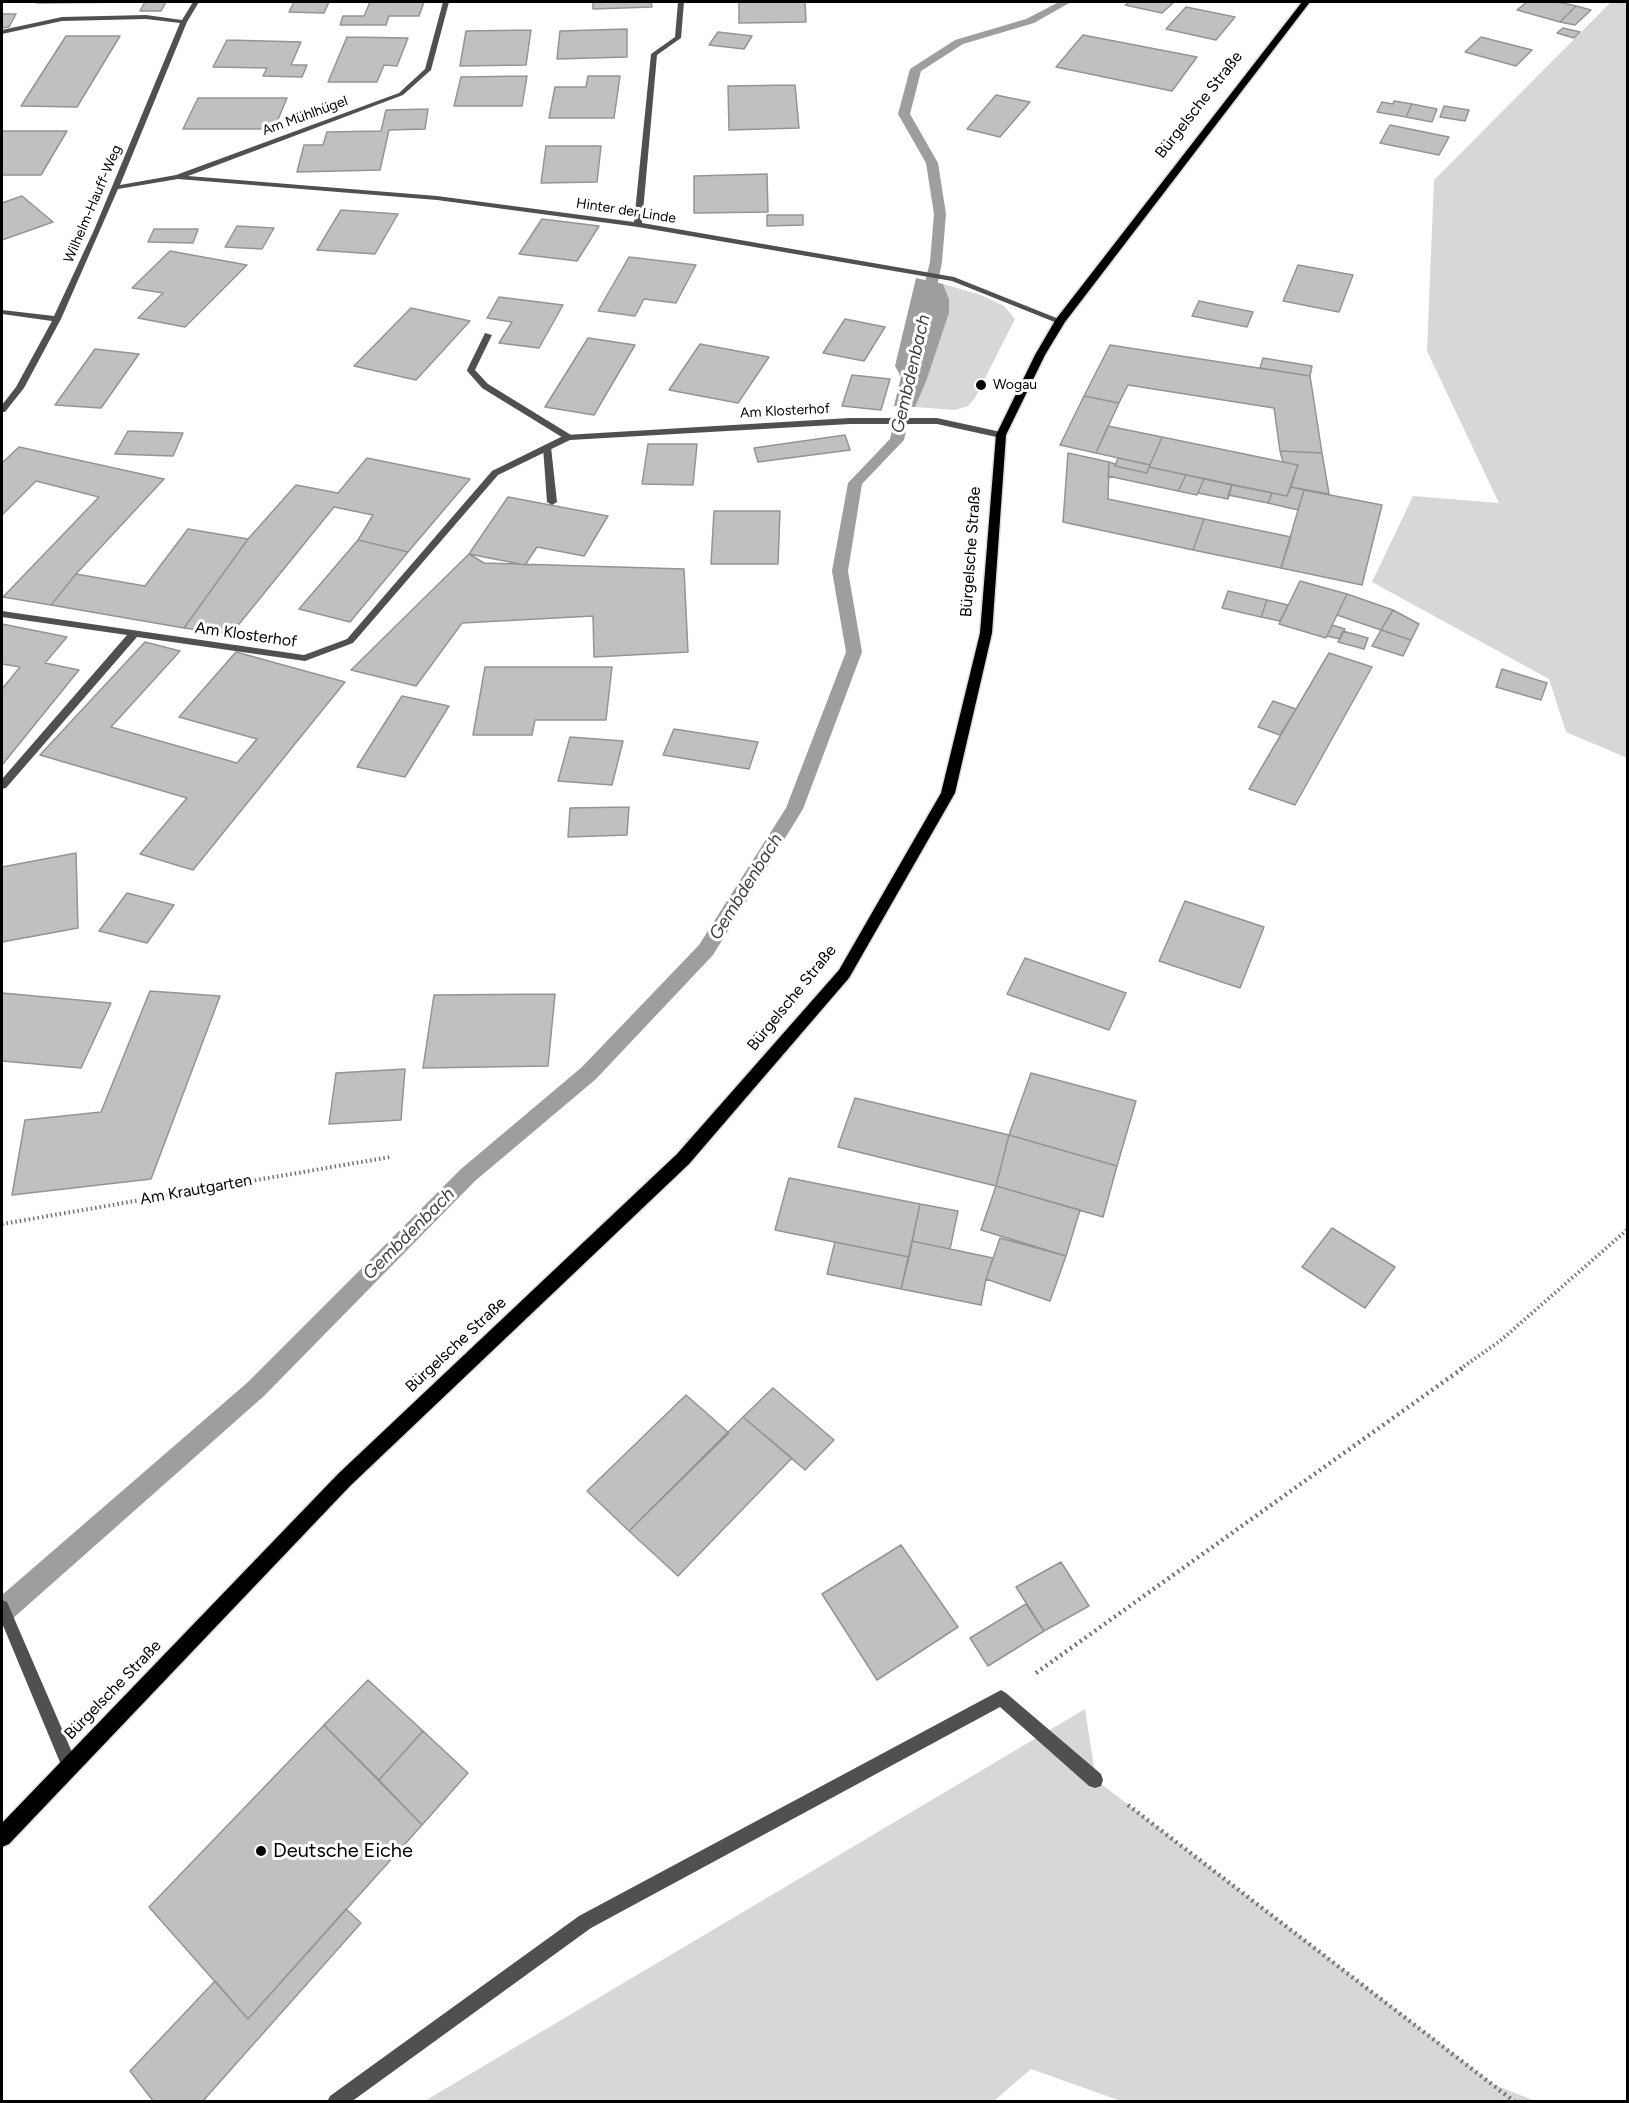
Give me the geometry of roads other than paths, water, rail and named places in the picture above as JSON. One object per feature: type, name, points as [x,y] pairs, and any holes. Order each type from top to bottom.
[{"type":"main road","name":"Bürgelsche Straße","points":[[2,1837],[344,1480],[683,1159],[844,974],[948,793],[986,633],[1001,435],[1040,355],[1060,321],[1306,2]]},
{"type":"street","name":"Wilhelm-Hauff-Weg","points":[[2,410],[20,388],[57,319],[98,230],[184,22],[196,2]]},
{"type":"street","name":"Am Mühlhügel","points":[[114,188],[178,177],[402,94],[428,70],[446,2]]},
{"type":"street","points":[[639,225],[654,54],[678,38],[681,2]]},
{"type":"street","points":[[2,32],[62,19],[147,17],[184,22]]},
{"type":"street","name":"Hinter der Linde","points":[[178,177],[437,198],[639,225],[954,279],[1060,321]]},
{"type":"street","points":[[2,312],[57,319]]},
{"type":"street","points":[[489,335],[471,370],[485,386],[568,437]]},
{"type":"street","name":"Am Klosterhof","points":[[2,614],[133,635],[305,658],[350,642],[495,473],[568,437],[850,421],[937,421],[1001,435]]},
{"type":"street","points":[[547,447],[552,502]]},
{"type":"street","points":[[2,785],[133,635]]},
{"type":"street","points":[[2,1607],[70,1766]]},
{"type":"street","points":[[336,2102],[585,1922],[1001,1698],[1095,1780]]},
{"type":"water","points":[[916,278],[943,284],[949,299],[949,313],[926,382],[915,407],[894,406],[901,377],[895,366]]},
{"type":"waterway","name":"Gembdenbach","points":[[926,306],[936,262],[940,214],[932,163],[904,114],[916,69],[959,42],[1030,21],[1066,2]]},
{"type":"waterway","name":"Gembdenbach","points":[[2,1611],[256,1389],[468,1175],[589,1073],[706,950],[794,809],[854,652],[840,571],[855,483],[897,440],[910,381]]},
{"type":"place","name":"Wogau","points":[[981,385]]},
{"type":"place","name":"Deutsche Eiche","points":[[261,1851]]}]
